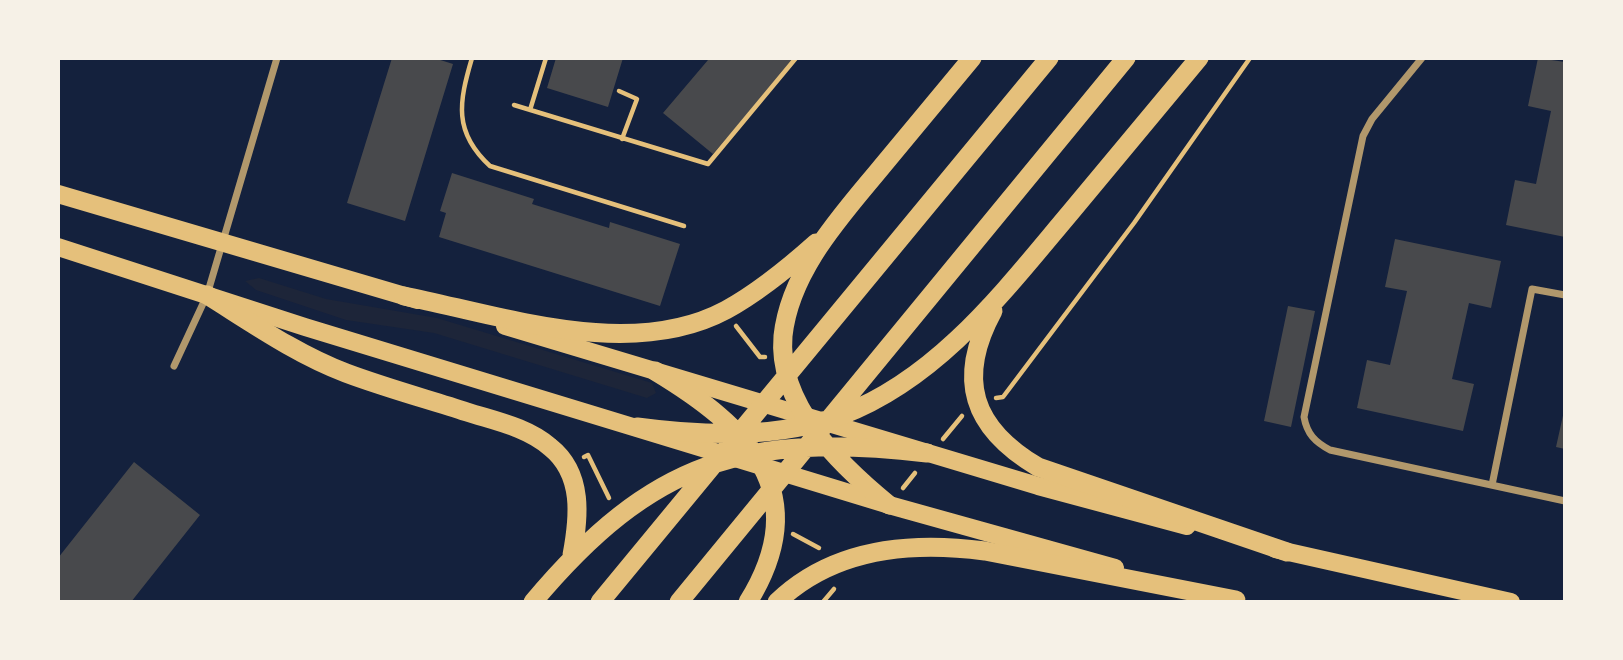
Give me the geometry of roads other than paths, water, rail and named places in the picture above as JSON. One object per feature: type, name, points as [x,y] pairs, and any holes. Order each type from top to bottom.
[{"type":"highway","points":[[889,505],[859,480],[828,447],[791,381],[783,337],[793,296],[830,231],[972,58]]},
{"type":"highway","points":[[601,602],[1049,58]]},
{"type":"highway","points":[[679,602],[948,271],[1126,58]]},
{"type":"highway","points":[[637,427],[687,434],[739,433],[843,415],[909,379],[954,343],[1001,295],[1199,58]]},
{"type":"highway","points":[[404,296],[552,326],[613,334],[650,334],[691,324],[725,311],[775,278],[830,231]]},
{"type":"highway","points":[[207,295],[289,346],[343,372],[514,426],[551,447],[573,480],[578,521],[572,555]]},
{"type":"highway","points":[[1001,295],[985,326],[972,366],[976,404],[999,440],[1038,467],[1287,552]]},
{"type":"highway","points":[[655,371],[687,390],[739,433],[750,458],[771,483],[777,514],[776,534],[762,579],[748,602]]},
{"type":"highway","points":[[533,602],[572,555],[598,531],[652,492],[683,475],[750,458],[828,447],[881,447],[935,455]]},
{"type":"highway","points":[[777,602],[828,567],[881,550],[948,546],[1240,601]]},
{"type":"main road","points":[[58,194],[935,455],[1287,552],[1511,602]]},
{"type":"main road","points":[[58,247],[637,427],[750,458],[889,505],[1240,601]]},
{"type":"street","points":[[174,366],[207,295],[277,58]]},
{"type":"street","points":[[1422,58],[1372,119],[1363,136],[1304,417],[1311,436],[1329,450],[1565,501]]},
{"type":"street","points":[[1492,485],[1532,289],[1565,295]]}]
